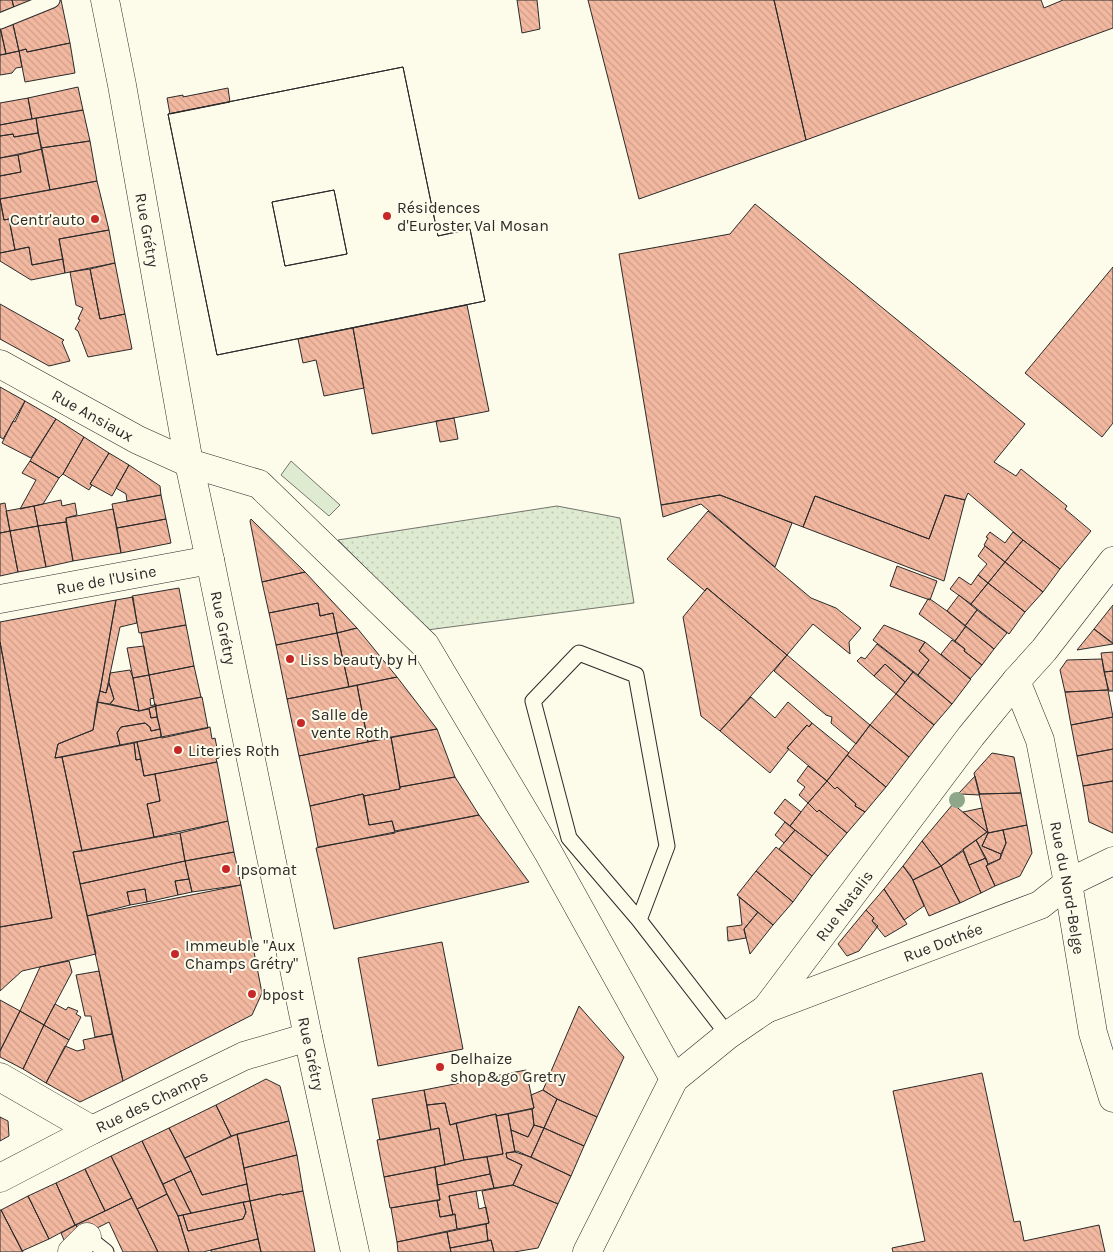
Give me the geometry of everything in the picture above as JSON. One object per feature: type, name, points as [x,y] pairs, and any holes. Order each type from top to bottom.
[{"type":"street","name":"Rue Grétry","points":[[105,0],[124,95],[188,463],[210,560],[354,1252]]},
{"type":"street","name":"Rue Ansiaux","points":[[0,364],[138,440],[188,463],[259,484],[425,645],[548,852],[674,1080]]},
{"type":"street","name":"Rue de l'Usine","points":[[0,599],[210,560]]},
{"type":"street","name":"Rue Natalis","points":[[587,1252],[674,1080],[728,1035],[766,1009],[971,736],[1044,650],[1113,561]]},
{"type":"street","name":"Rue du Nord-Belge","points":[[1016,681],[1040,740],[1068,883],[1093,1033],[1112,1090]]},
{"type":"street","name":"Rue Dothée","points":[[766,1009],[1040,906],[1068,883],[1113,861]]},
{"type":"street","name":"Rue des Champs","points":[[0,1178],[92,1130],[244,1056],[308,1037]]},
{"type":"street","points":[[0,1077],[92,1130]]},
{"type":"lane","points":[[0,21],[52,0]]},
{"type":"lane","points":[[639,920],[667,846],[636,675],[579,653],[533,701],[569,838],[639,920],[728,1035]]},
{"type":"green space","points":[[291,461],[340,505],[329,516],[281,475]]},
{"type":"green space","points":[[557,506],[620,518],[634,603],[427,630],[338,540]]},
{"type":"building","points":[[0,0],[12,0],[15,12],[0,17]]},
{"type":"building","points":[[12,0],[45,0],[15,12]]},
{"type":"building","points":[[61,0],[70,43],[27,52],[26,49],[19,51],[12,20]]},
{"type":"building","points":[[517,0],[537,0],[540,29],[522,33]]},
{"type":"building","points":[[588,0],[774,0],[806,140],[639,199]]},
{"type":"building","points":[[774,0],[1041,0],[1044,8],[1063,0],[1113,0],[1113,28],[806,140]]},
{"type":"building","points":[[12,20],[19,51],[6,54],[0,27]]},
{"type":"building","points":[[0,27],[6,54],[0,55]]},
{"type":"building","points":[[70,43],[75,73],[25,82],[19,51],[26,49],[27,52]]},
{"type":"building","points":[[19,51],[22,67],[16,68],[12,73],[0,75],[0,55]]},
{"type":"building","name":"Résidences d'Euroster Val Mosan","points":[[403,67],[438,236],[470,229],[485,301],[217,355],[168,114]],"holes":[[[334,190],[347,254],[285,266],[272,202]]]},
{"type":"building","name":"Résidences d'Euroster Val Mosan","points":[[403,67],[438,236],[470,229],[485,301],[217,355],[168,114]]},
{"type":"building","points":[[78,87],[83,110],[32,119],[28,98]]},
{"type":"building","points":[[228,88],[230,102],[170,114],[167,98],[183,95],[183,97]]},
{"type":"building","points":[[28,98],[32,119],[0,125],[0,103]]},
{"type":"building","points":[[83,110],[90,141],[41,148],[36,118]]},
{"type":"building","points":[[36,118],[38,133],[14,137],[13,134],[0,136],[0,125]]},
{"type":"building","points":[[38,133],[42,149],[0,158],[0,136],[13,134],[14,137]]},
{"type":"building","points":[[90,141],[97,181],[50,190],[41,148]]},
{"type":"building","points":[[42,149],[50,190],[0,199],[0,176],[21,172],[18,155]]},
{"type":"building","points":[[18,155],[21,172],[0,176],[0,158]]},
{"type":"building","points":[[97,181],[109,230],[59,239],[63,259],[32,265],[29,247],[15,250],[9,219],[4,220],[0,199]]},
{"type":"building","points":[[334,190],[347,254],[285,266],[272,202]]},
{"type":"building","points":[[0,199],[4,220],[9,219],[15,250],[0,253]]},
{"type":"building","points":[[755,204],[1025,424],[994,462],[1016,476],[1021,469],[1067,506],[1065,509],[1091,531],[1060,569],[968,493],[965,500],[945,495],[929,539],[815,496],[803,527],[720,495],[661,505],[619,254],[730,234]]},
{"type":"building","points":[[109,230],[115,263],[65,273],[59,239]]},
{"type":"building","points":[[29,247],[32,265],[63,259],[65,273],[31,280],[0,261],[0,253]]},
{"type":"building","points":[[115,263],[125,314],[100,319],[90,269]]},
{"type":"building","points":[[1113,267],[1113,423],[1102,437],[1025,373]]},
{"type":"building","points":[[90,269],[100,319],[125,314],[132,349],[88,357],[78,331],[75,329],[83,308],[76,305],[70,272]]},
{"type":"building","points":[[0,304],[64,340],[62,342],[70,361],[49,366],[0,339]]},
{"type":"building","points":[[467,305],[489,411],[372,434],[353,328]]},
{"type":"building","points":[[353,328],[364,388],[324,396],[316,360],[303,363],[298,339]]},
{"type":"building","points":[[0,387],[25,401],[3,439],[0,437]]},
{"type":"building","points":[[25,401],[56,419],[31,458],[2,443]]},
{"type":"building","points":[[454,418],[458,439],[440,442],[436,421]]},
{"type":"building","points":[[56,419],[84,437],[59,478],[30,461]]},
{"type":"building","points":[[84,437],[109,453],[90,484],[92,485],[89,490],[63,474]]},
{"type":"building","points":[[109,453],[129,465],[112,496],[90,484]]},
{"type":"building","points":[[30,461],[59,478],[43,504],[20,509],[36,480],[22,473]]},
{"type":"building","points":[[129,465],[160,486],[161,495],[127,501],[126,494],[116,488]]},
{"type":"building","points":[[161,495],[166,519],[117,528],[112,504]]},
{"type":"building","points":[[720,495],[792,523],[775,567],[701,504],[663,517],[661,505]]},
{"type":"building","points":[[945,495],[965,500],[944,581],[803,527],[815,496],[929,539]]},
{"type":"building","points":[[61,500],[62,506],[75,503],[77,515],[66,518],[66,522],[38,526],[34,506]]},
{"type":"building","points":[[5,503],[10,531],[0,533],[0,504]]},
{"type":"building","points":[[34,506],[38,526],[10,531],[6,511]]},
{"type":"building","points":[[113,509],[121,553],[73,561],[66,518]]},
{"type":"building","points":[[708,511],[811,598],[836,608],[861,628],[849,642],[850,654],[813,624],[787,655],[707,588],[705,591],[667,559]]},
{"type":"building","points":[[166,519],[171,543],[121,553],[117,528]]},
{"type":"building","points":[[251,519],[305,572],[262,582]]},
{"type":"building","points":[[66,522],[73,561],[46,567],[38,526]]},
{"type":"building","points":[[38,526],[46,567],[18,572],[10,531]]},
{"type":"building","points":[[10,531],[18,572],[0,576],[0,533]]},
{"type":"building","points":[[990,532],[1005,543],[1013,532],[1023,540],[1005,562],[984,545],[988,538],[986,537]]},
{"type":"building","points":[[1023,540],[1060,569],[1043,592],[1005,562]]},
{"type":"building","points":[[985,546],[1005,562],[988,583],[978,575],[987,564],[978,556]]},
{"type":"building","points":[[1005,562],[1043,592],[1025,612],[988,583]]},
{"type":"building","points":[[897,566],[937,581],[930,600],[890,586]]},
{"type":"building","points":[[305,572],[357,628],[337,633],[333,613],[320,616],[318,603],[269,613],[262,582]]},
{"type":"building","points":[[978,575],[988,583],[971,604],[950,589],[959,577],[971,585]]},
{"type":"building","points":[[988,583],[1025,612],[1009,634],[971,604]]},
{"type":"building","points":[[179,588],[186,625],[139,633],[132,596]]},
{"type":"building","points":[[707,588],[787,655],[720,731],[701,716],[683,617]]},
{"type":"building","points":[[959,595],[977,610],[965,626],[947,611]]},
{"type":"building","points":[[133,597],[137,623],[120,627],[106,693],[100,691],[116,600]]},
{"type":"building","points":[[928,599],[966,626],[955,641],[919,614]]},
{"type":"building","points":[[116,600],[93,730],[58,744],[55,758],[62,757],[82,851],[73,852],[96,954],[22,971],[0,991],[0,927],[52,918],[0,642],[0,622]]},
{"type":"building","points":[[318,603],[320,616],[333,613],[337,633],[276,645],[269,613]]},
{"type":"building","points":[[1113,605],[1113,643],[1094,629]]},
{"type":"building","points":[[977,610],[1007,633],[994,649],[965,626]]},
{"type":"building","points":[[186,625],[194,666],[149,675],[141,633]]},
{"type":"building","points":[[884,625],[925,642],[919,651],[929,660],[918,675],[873,640]]},
{"type":"building","points":[[966,626],[994,649],[982,665],[955,641]]},
{"type":"building","points":[[357,628],[397,677],[349,687],[337,633]]},
{"type":"building","points":[[1094,629],[1113,644],[1077,650]]},
{"type":"building","points":[[337,633],[349,687],[287,699],[276,645]]},
{"type":"building","points":[[952,640],[982,665],[970,679],[941,654]]},
{"type":"building","points":[[0,642],[52,918],[0,927]]},
{"type":"building","points":[[925,642],[971,679],[952,704],[918,675],[929,660],[919,651]]},
{"type":"building","points":[[877,644],[913,672],[905,682],[885,664],[874,676],[857,661],[861,657],[865,659]]},
{"type":"building","points":[[144,646],[149,675],[133,678],[127,648]]},
{"type":"building","points":[[1113,652],[1113,671],[1104,672],[1101,653]]},
{"type":"building","points":[[787,655],[870,725],[856,744],[831,723],[832,717],[826,715],[774,671]]},
{"type":"building","points":[[1102,659],[1108,690],[1065,692],[1060,670],[1067,660]]},
{"type":"building","points":[[885,664],[905,682],[896,694],[874,676]]},
{"type":"building","points":[[194,666],[201,697],[155,706],[149,675]]},
{"type":"building","points":[[130,670],[139,711],[110,704],[114,699],[109,683],[110,673]]},
{"type":"building","points":[[1113,671],[1113,691],[1109,691],[1104,672]]},
{"type":"building","points":[[913,672],[952,704],[934,725],[896,694]]},
{"type":"building","points":[[149,675],[154,698],[150,699],[151,706],[156,704],[156,706],[139,711],[133,678]]},
{"type":"building","points":[[397,677],[437,729],[368,742],[357,685]]},
{"type":"building","points":[[109,683],[114,699],[110,704],[97,702],[100,691],[106,693]]},
{"type":"building","points":[[357,685],[368,742],[299,756],[287,699]]},
{"type":"building","points":[[1108,690],[1113,717],[1071,725],[1065,692]]},
{"type":"building","points":[[896,694],[934,725],[909,757],[870,725]]},
{"type":"building","points":[[202,697],[208,728],[162,738],[155,706]]},
{"type":"building","points":[[751,697],[775,718],[788,702],[812,723],[809,727],[807,725],[787,748],[789,749],[770,773],[720,731]]},
{"type":"building","points":[[97,702],[139,711],[149,709],[151,718],[157,717],[160,729],[151,731],[150,727],[145,723],[121,727],[117,733],[120,745],[55,758],[58,744],[93,730]]},
{"type":"building","points":[[156,706],[157,717],[151,718],[149,708]]},
{"type":"building","points":[[1113,717],[1113,749],[1077,756],[1071,725]]},
{"type":"building","points":[[145,723],[150,727],[151,731],[160,729],[161,737],[120,745],[117,733],[121,727]]},
{"type":"building","points":[[812,723],[849,753],[827,781],[787,748],[807,725],[809,727]]},
{"type":"building","points":[[870,725],[909,757],[886,787],[847,755]]},
{"type":"building","name":"Literies Roth","points":[[210,727],[212,739],[215,738],[219,758],[216,759],[217,762],[144,776],[137,742]]},
{"type":"building","points":[[437,729],[455,777],[400,787],[391,737]]},
{"type":"building","points":[[391,737],[400,789],[364,796],[363,794],[310,806],[299,756]]},
{"type":"building","points":[[137,742],[141,759],[136,760],[134,743]]},
{"type":"building","points":[[134,743],[136,760],[141,759],[144,776],[155,774],[160,801],[147,804],[154,837],[82,851],[62,757]]},
{"type":"building","points":[[1113,749],[1113,781],[1083,786],[1077,756]]},
{"type":"building","points":[[992,753],[1014,757],[1021,793],[979,794],[974,773]]},
{"type":"building","points":[[847,755],[886,787],[865,812],[855,806],[856,804],[837,787],[835,789],[827,781]]},
{"type":"building","points":[[217,762],[228,821],[154,837],[147,804],[160,801],[155,774]]},
{"type":"building","points":[[808,766],[827,781],[808,803],[799,795],[805,787],[797,781]]},
{"type":"building","points":[[975,776],[980,795],[960,794],[959,793]]},
{"type":"building","points":[[455,777],[479,815],[395,831],[392,821],[369,825],[364,796]]},
{"type":"building","points":[[827,781],[835,789],[837,787],[856,804],[855,806],[865,812],[847,833],[819,810],[817,812],[808,803]]},
{"type":"building","points":[[1113,781],[1113,833],[1089,822],[1083,786]]},
{"type":"building","points":[[1021,793],[1027,825],[988,833],[979,794]]},
{"type":"building","points":[[363,794],[369,825],[392,821],[395,833],[318,847],[310,806]]},
{"type":"building","points":[[785,799],[801,812],[790,826],[774,813]]},
{"type":"building","points":[[808,803],[817,812],[819,810],[847,833],[828,856],[790,826]]},
{"type":"building","points":[[953,804],[987,832],[941,866],[922,841]]},
{"type":"building","points":[[982,808],[988,833],[982,846],[1001,854],[1000,859],[988,864],[976,840],[987,832],[963,812]]},
{"type":"building","points":[[479,815],[529,882],[334,929],[316,848]]},
{"type":"building","points":[[228,821],[234,852],[185,861],[180,833]]},
{"type":"building","points":[[785,822],[795,830],[784,843],[775,835]]},
{"type":"building","points":[[1027,825],[1032,853],[1020,876],[995,886],[986,866],[1000,859],[1006,843],[1003,830]]},
{"type":"building","points":[[795,830],[828,856],[812,876],[779,849]]},
{"type":"building","points":[[1003,830],[1006,843],[1001,854],[982,846],[988,833]]},
{"type":"building","points":[[180,833],[185,861],[80,884],[73,852]]},
{"type":"building","points":[[976,840],[986,858],[969,865],[963,849]]},
{"type":"building","points":[[922,841],[941,866],[913,880],[903,866]]},
{"type":"building","points":[[776,847],[812,876],[793,902],[756,871]]},
{"type":"building","points":[[963,851],[981,893],[960,903],[941,866]]},
{"type":"building","points":[[234,852],[241,885],[192,892],[185,861]]},
{"type":"building","points":[[986,858],[988,864],[986,866],[995,886],[981,893],[969,865]]},
{"type":"building","points":[[185,861],[189,879],[175,881],[178,895],[147,902],[145,889],[127,892],[130,905],[87,916],[80,884]]},
{"type":"building","points":[[903,866],[911,876],[924,906],[904,920],[884,889]]},
{"type":"building","points":[[941,866],[960,903],[929,916],[913,880]]},
{"type":"building","points":[[756,871],[793,902],[773,925],[737,895]]},
{"type":"building","points":[[189,879],[192,892],[178,895],[175,881]]},
{"type":"building","name":"Immeuble \"Aux Champs Grétry\"","points":[[241,885],[262,993],[252,1015],[123,1081],[87,916]]},
{"type":"building","points":[[145,889],[147,902],[130,905],[127,892]]},
{"type":"building","points":[[884,889],[907,924],[885,937],[872,921],[874,918],[866,910]]},
{"type":"building","points":[[739,897],[758,912],[744,929],[746,938],[728,941],[727,927],[742,925]]},
{"type":"building","points":[[866,910],[874,918],[872,921],[878,926],[859,951],[847,956],[838,944]]},
{"type":"building","points":[[758,912],[773,925],[750,954],[744,929]]},
{"type":"building","points":[[442,942],[463,1049],[378,1066],[358,958]]},
{"type":"building","points":[[69,961],[72,972],[44,1025],[20,1011],[40,967]]},
{"type":"building","points":[[99,971],[112,1034],[95,1037],[91,1016],[85,1016],[76,975]]},
{"type":"building","points":[[0,1000],[20,1011],[0,1051]]},
{"type":"building","points":[[55,1004],[66,1010],[68,1007],[78,1011],[76,1014],[81,1017],[69,1040],[44,1025]]},
{"type":"building","points":[[579,1006],[624,1057],[597,1117],[557,1099],[543,1090]]},
{"type":"building","points":[[20,1011],[44,1025],[23,1069],[0,1057],[0,1051]]},
{"type":"building","points":[[44,1025],[69,1040],[46,1083],[23,1069]]},
{"type":"building","points":[[112,1034],[123,1081],[80,1102],[46,1083],[65,1046],[77,1051],[85,1049],[83,1040]]},
{"type":"building","points":[[526,1070],[534,1108],[496,1116],[496,1114],[450,1125],[445,1103],[427,1105],[424,1090]]},
{"type":"building","points":[[982,1073],[1014,1222],[1020,1221],[1024,1241],[1099,1225],[1105,1252],[893,1252],[892,1248],[925,1241],[893,1091]]},
{"type":"building","points":[[266,1079],[280,1086],[289,1121],[231,1136],[216,1105]]},
{"type":"building","points":[[424,1090],[431,1130],[380,1140],[372,1099]]},
{"type":"building","points":[[543,1090],[557,1099],[544,1128],[534,1125],[532,1109],[534,1108],[531,1095]]},
{"type":"building","points":[[557,1099],[597,1117],[584,1146],[544,1128]]},
{"type":"building","points":[[445,1103],[450,1125],[456,1123],[464,1160],[445,1165],[439,1128],[431,1130],[427,1105]]},
{"type":"building","points":[[216,1105],[231,1136],[185,1158],[169,1128]]},
{"type":"building","points":[[532,1109],[534,1125],[528,1137],[511,1130],[508,1114]]},
{"type":"building","points":[[496,1114],[503,1154],[464,1160],[456,1123]]},
{"type":"building","points":[[508,1114],[515,1152],[506,1153],[507,1158],[522,1165],[513,1185],[494,1188],[487,1157],[503,1154],[496,1116]]},
{"type":"building","points":[[0,1117],[8,1121],[9,1136],[0,1141]]},
{"type":"building","points":[[289,1121],[297,1155],[244,1168],[237,1134]]},
{"type":"building","points":[[534,1125],[544,1128],[531,1157],[515,1152],[511,1130],[528,1137]]},
{"type":"building","points":[[169,1128],[191,1171],[163,1184],[142,1141]]},
{"type":"building","points":[[439,1128],[445,1165],[384,1177],[377,1140]]},
{"type":"building","points":[[544,1128],[584,1146],[571,1176],[531,1157]]},
{"type":"building","points":[[237,1134],[247,1184],[202,1195],[185,1158]]},
{"type":"building","points":[[142,1141],[167,1194],[137,1209],[111,1156]]},
{"type":"building","points":[[517,1151],[571,1176],[558,1204],[513,1185],[522,1165],[507,1158],[506,1153]]},
{"type":"building","points":[[297,1155],[303,1191],[250,1201],[244,1168]]},
{"type":"building","points":[[111,1156],[132,1198],[105,1211],[85,1169]]},
{"type":"building","points":[[487,1157],[490,1174],[437,1185],[435,1167]]},
{"type":"building","points":[[435,1167],[440,1200],[390,1208],[384,1177]]},
{"type":"building","points":[[85,1169],[105,1211],[75,1225],[56,1183]]},
{"type":"building","points":[[191,1171],[202,1195],[247,1184],[250,1201],[191,1213],[174,1179]]},
{"type":"building","points":[[490,1174],[494,1188],[449,1196],[453,1215],[440,1217],[437,1200],[440,1200],[437,1185]]},
{"type":"building","points":[[174,1179],[191,1213],[178,1216],[167,1194],[163,1184]]},
{"type":"building","points":[[56,1183],[75,1225],[49,1239],[28,1196]]},
{"type":"building","points":[[513,1185],[558,1204],[538,1248],[514,1252],[494,1252],[491,1240],[488,1241],[486,1224],[489,1223],[482,1191]]},
{"type":"building","points":[[303,1191],[315,1252],[261,1252],[250,1201]]},
{"type":"building","points":[[476,1191],[479,1209],[486,1207],[489,1223],[457,1229],[455,1214],[453,1215],[449,1196]]},
{"type":"building","points":[[167,1194],[178,1216],[189,1252],[158,1252],[137,1209]]},
{"type":"building","points":[[28,1196],[49,1239],[22,1251],[1,1210]]},
{"type":"building","points":[[132,1198],[158,1252],[123,1252],[109,1222],[81,1236],[76,1225]]},
{"type":"building","points":[[437,1200],[440,1217],[455,1214],[457,1229],[397,1242],[391,1208]]},
{"type":"building","points":[[250,1201],[258,1239],[203,1252],[189,1252],[178,1216],[183,1215],[188,1231],[243,1219],[246,1212],[243,1202]]},
{"type":"building","points":[[243,1202],[246,1212],[243,1219],[188,1231],[183,1215]]},
{"type":"building","points":[[1,1210],[23,1252],[0,1252]]},
{"type":"building","points":[[486,1224],[488,1241],[450,1248],[447,1232]]},
{"type":"building","points":[[76,1225],[81,1236],[67,1247],[61,1233]]},
{"type":"building","points":[[447,1232],[451,1252],[398,1252],[397,1242]]},
{"type":"building","points":[[258,1239],[261,1252],[211,1252],[211,1250]]},
{"type":"building","points":[[491,1240],[494,1252],[451,1252],[450,1248]]},
{"type":"place","name":"Résidences d'Euroster Val Mosan","points":[[387,216]]},
{"type":"place","name":"Centr'auto","points":[[95,219]]},
{"type":"place","name":"Liss beauty by H","points":[[290,659]]},
{"type":"place","name":"Salle de vente Roth","points":[[301,723]]},
{"type":"place","name":"Literies Roth","points":[[178,750]]},
{"type":"place","name":"Ipsomat","points":[[226,869]]},
{"type":"place","name":"Immeuble \"Aux Champs Grétry\"","points":[[175,954]]},
{"type":"place","name":"bpost","points":[[252,994]]},
{"type":"place","name":"Delhaize shop&go Gretry","points":[[440,1067]]}]
